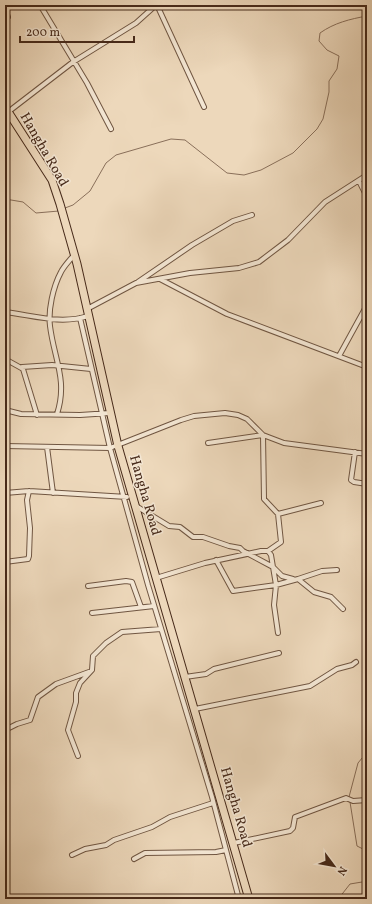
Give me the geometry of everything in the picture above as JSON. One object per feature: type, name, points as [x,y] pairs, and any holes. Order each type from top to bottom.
[{"type":"highway","name":"Hangha Road","points":[[7,109],[52,180],[65,218],[87,313],[107,413],[134,497],[248,896]]},
{"type":"street","points":[[40,5],[87,83],[111,128]]},
{"type":"street","points":[[7,109],[73,62],[136,23],[157,5],[204,107]]},
{"type":"street","points":[[5,9],[8,18]]},
{"type":"street","points":[[136,283],[190,273],[239,268],[259,262],[288,240],[325,202],[367,175]]},
{"type":"street","points":[[359,181],[367,197]]},
{"type":"street","points":[[5,312],[50,318],[80,318],[136,283],[192,245],[233,221],[252,215]]},
{"type":"street","points":[[57,414],[62,399],[59,366],[50,318],[53,296],[61,272],[74,254]]},
{"type":"street","points":[[160,279],[227,314],[367,367]]},
{"type":"street","points":[[339,356],[367,305]]},
{"type":"street","points":[[80,318],[91,368],[107,413],[110,448],[125,497],[154,606],[240,899],[248,896]]},
{"type":"street","points":[[5,359],[22,367],[59,366],[91,368]]},
{"type":"street","points":[[22,367],[37,415]]},
{"type":"street","points":[[5,410],[21,414],[37,415],[57,414],[80,416],[107,413]]},
{"type":"street","points":[[5,446],[110,448],[194,416],[225,413],[238,415],[247,419],[263,435],[284,443],[367,454]]},
{"type":"street","points":[[208,443],[263,435]]},
{"type":"street","points":[[156,578],[216,560],[268,551],[281,542],[278,514],[264,499],[263,435]]},
{"type":"street","points":[[47,446],[53,493]]},
{"type":"street","points":[[355,452],[351,480],[354,482],[367,484]]},
{"type":"street","points":[[5,493],[29,491],[134,497]]},
{"type":"street","points":[[5,562],[28,559],[30,528],[27,500],[29,491]]},
{"type":"street","points":[[278,514],[321,503]]},
{"type":"street","points":[[136,506],[169,526],[180,527],[193,537],[203,536],[229,546],[235,546],[273,567],[282,576],[296,579],[314,592],[331,597],[342,609]]},
{"type":"street","points":[[268,551],[271,556],[276,584],[274,605],[278,633]]},
{"type":"street","points":[[216,560],[233,591],[276,584],[322,571],[337,570]]},
{"type":"street","points":[[88,586],[126,581],[132,582],[141,608]]},
{"type":"street","points":[[92,613],[154,606]]},
{"type":"street","points":[[78,756],[68,730],[76,702],[76,692],[80,683],[91,671],[94,662],[93,656],[122,632],[161,629]]},
{"type":"street","points":[[185,677],[206,674],[214,669],[278,652]]},
{"type":"street","points":[[195,709],[310,686],[337,669],[352,665],[356,662]]},
{"type":"street","points":[[5,730],[30,720],[38,697],[56,684],[72,678],[77,674],[91,671]]},
{"type":"street","points":[[234,843],[290,831],[293,828],[295,817],[346,798],[353,800],[367,800]]},
{"type":"street","points":[[72,855],[85,849],[106,845],[114,840],[152,827],[170,816],[213,803]]},
{"type":"street","points":[[134,858],[145,853],[216,852],[226,850]]},
{"type":"street","points":[[295,899],[302,897],[308,899]]},
{"type":"waterway","points":[[65,208],[73,205],[90,191],[106,163],[116,155],[171,139],[185,140],[227,173],[244,175],[261,170],[293,153],[317,129],[323,119],[329,92],[329,81],[337,69],[339,56],[327,50],[319,41],[320,33],[342,22],[367,16]]},
{"type":"waterway","points":[[5,199],[23,202],[36,213],[59,211]]},
{"type":"waterway","points":[[349,797],[358,763],[367,752]]},
{"type":"waterway","points":[[350,802],[357,846],[367,851]]},
{"type":"waterway","points":[[335,899],[339,898],[350,884],[362,882],[367,877]]}]
